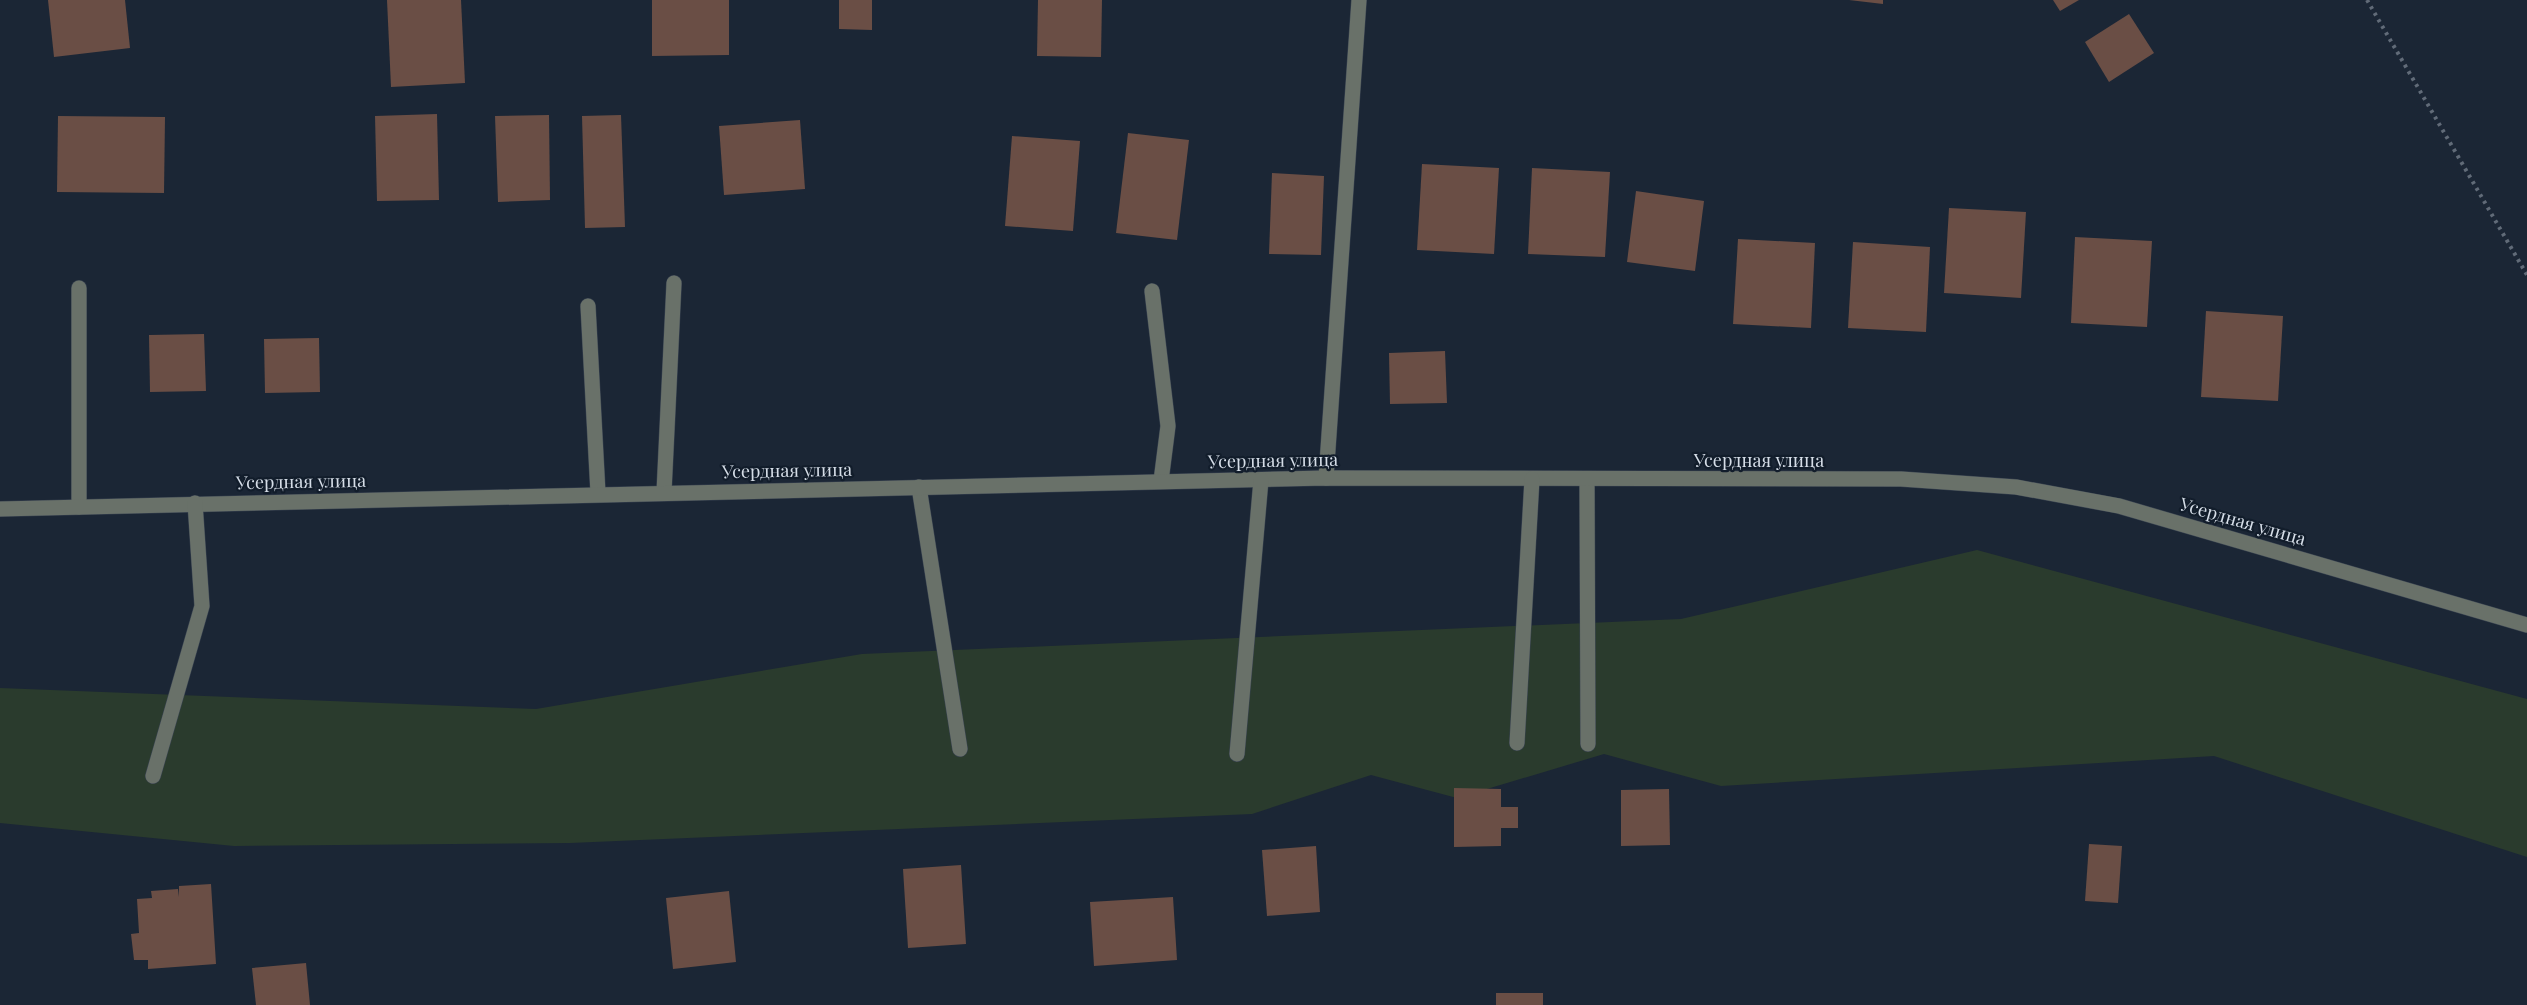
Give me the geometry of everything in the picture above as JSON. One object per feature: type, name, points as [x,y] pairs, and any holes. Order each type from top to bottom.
[{"type":"street","points":[[1326,478],[1359,0]]},
{"type":"street","points":[[664,492],[674,283]]},
{"type":"street","points":[[79,288],[79,507]]},
{"type":"street","points":[[1152,291],[1168,426],[1161,482]]},
{"type":"street","points":[[588,306],[598,493]]},
{"type":"street","name":"Усердная улица","points":[[0,509],[598,493],[1326,478],[1901,479],[2016,487],[2118,506],[2527,625]]},
{"type":"street","points":[[1517,742],[1532,479]]},
{"type":"street","points":[[1587,479],[1588,744]]},
{"type":"street","points":[[1237,754],[1261,480]]},
{"type":"street","points":[[919,487],[960,749]]},
{"type":"street","points":[[153,776],[202,606],[195,503]]},
{"type":"path","points":[[2367,0],[2527,275]]},
{"type":"green space","points":[[1977,550],[2527,699],[2527,857],[2214,756],[1721,786],[1604,754],[1457,798],[1371,775],[1252,814],[570,843],[234,846],[0,823],[0,688],[536,709],[862,654],[1681,619]]},
{"type":"building","points":[[48,0],[125,0],[130,48],[54,57]]},
{"type":"building","points":[[387,0],[461,0],[465,83],[391,87]]},
{"type":"building","points":[[652,0],[729,0],[729,55],[652,56]]},
{"type":"building","points":[[839,0],[872,0],[872,30],[839,29]]},
{"type":"building","points":[[1038,0],[1102,0],[1101,57],[1037,56]]},
{"type":"building","points":[[1849,0],[1883,0],[1883,4]]},
{"type":"building","points":[[2053,0],[2079,0],[2060,11]]},
{"type":"building","points":[[2129,14],[2154,53],[2109,82],[2085,42]]},
{"type":"building","points":[[437,114],[439,200],[377,201],[375,116]]},
{"type":"building","points":[[549,115],[550,200],[498,202],[495,116]]},
{"type":"building","points":[[621,115],[625,227],[585,228],[582,116]]},
{"type":"building","points":[[58,116],[165,117],[164,193],[57,192]]},
{"type":"building","points":[[800,120],[805,189],[724,195],[719,126]]},
{"type":"building","points":[[1128,133],[1189,140],[1177,240],[1116,233]]},
{"type":"building","points":[[1012,136],[1080,141],[1073,231],[1005,226]]},
{"type":"building","points":[[1422,164],[1499,168],[1494,254],[1417,250]]},
{"type":"building","points":[[1532,168],[1610,172],[1605,257],[1528,254]]},
{"type":"building","points":[[1272,173],[1324,176],[1321,255],[1269,254]]},
{"type":"building","points":[[1636,191],[1704,201],[1695,271],[1627,262]]},
{"type":"building","points":[[1949,208],[2026,212],[2021,298],[1944,293]]},
{"type":"building","points":[[2075,237],[2152,241],[2147,327],[2071,323]]},
{"type":"building","points":[[1738,239],[1815,243],[1811,328],[1733,324]]},
{"type":"building","points":[[1853,242],[1930,247],[1926,332],[1848,328]]},
{"type":"building","points":[[2206,311],[2283,316],[2278,401],[2201,397]]},
{"type":"building","points":[[204,334],[206,391],[150,392],[149,335]]},
{"type":"building","points":[[319,338],[320,392],[265,393],[264,339]]},
{"type":"building","points":[[1445,351],[1447,403],[1390,404],[1389,353]]},
{"type":"building","points":[[1454,788],[1501,789],[1501,807],[1518,807],[1518,828],[1501,828],[1501,846],[1454,847]]},
{"type":"building","points":[[1669,789],[1670,845],[1621,846],[1621,790]]},
{"type":"building","points":[[2089,844],[2122,846],[2118,903],[2085,901]]},
{"type":"building","points":[[1316,846],[1320,912],[1267,916],[1262,850]]},
{"type":"building","points":[[961,865],[966,944],[908,948],[903,869]]},
{"type":"building","points":[[211,884],[216,964],[148,969],[148,960],[134,960],[131,934],[139,933],[137,899],[152,898],[151,891],[178,889],[179,897],[179,886]]},
{"type":"building","points":[[729,891],[736,962],[673,969],[666,898]]},
{"type":"building","points":[[1173,897],[1177,960],[1094,966],[1090,902]]},
{"type":"building","points":[[306,963],[310,1005],[256,1005],[252,968]]},
{"type":"building","points":[[1496,993],[1543,993],[1543,1005],[1496,1005]]}]
